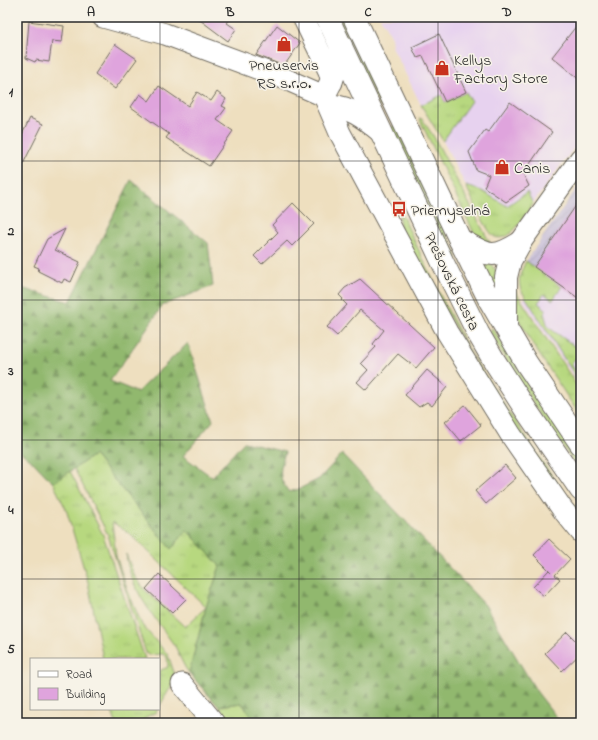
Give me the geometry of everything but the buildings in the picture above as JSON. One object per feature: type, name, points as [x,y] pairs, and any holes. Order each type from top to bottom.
[{"type":"highway","name":"Prešovská cesta","points":[[326,17],[462,303],[478,333],[526,410],[581,490]]},
{"type":"highway","name":"Prešovská cesta","points":[[354,17],[489,299],[506,330],[549,398],[581,444]]},
{"type":"highway","points":[[341,46],[340,58],[328,94],[340,107],[354,112],[380,130]]},
{"type":"highway","points":[[460,240],[489,254],[502,253],[520,243]]},
{"type":"highway","points":[[506,330],[506,277],[510,261],[520,243]]},
{"type":"street","points":[[103,17],[165,34],[328,94]]},
{"type":"street","name":"Prešovská cesta","points":[[303,17],[329,71],[328,94],[340,133],[447,332],[511,435],[559,504],[581,532]]},
{"type":"street","points":[[520,243],[581,158]]},
{"type":"street","points":[[182,684],[214,723]]},
{"type":"shaded area","points":[[380,17],[581,17],[581,138],[517,225],[505,237],[494,237],[485,224],[443,141],[422,107],[392,46],[391,36]]},
{"type":"shaded area","points":[[581,182],[581,300],[526,261]]},
{"type":"shaded area","points":[[542,272],[581,300],[581,388],[523,300]]},
{"type":"green space","points":[[337,17],[344,17],[385,104],[380,107]]},
{"type":"green space","points":[[466,92],[471,101],[443,141],[421,105],[442,95],[445,102]]},
{"type":"green space","points":[[419,118],[422,119],[434,137],[491,245],[476,237]]},
{"type":"green space","points":[[396,125],[457,257],[456,258],[452,257],[390,128]]},
{"type":"green space","points":[[131,180],[208,243],[213,286],[163,305],[110,381],[137,392],[188,343],[213,421],[183,456],[212,477],[244,442],[285,452],[281,477],[289,492],[299,489],[319,479],[342,454],[485,605],[537,692],[561,723],[256,723],[242,703],[218,706],[189,673],[206,607],[220,566],[187,530],[171,549],[94,455],[53,483],[34,463],[17,449],[17,287],[70,302]]},
{"type":"green space","points":[[466,186],[482,191],[507,206],[527,192],[533,204],[510,234],[497,238],[488,229],[479,214]]},
{"type":"green space","points":[[399,212],[404,219],[441,297],[472,356],[545,466],[581,515],[581,525],[521,441],[400,233]]},
{"type":"green space","points":[[526,261],[562,286],[553,300],[544,294],[538,303],[547,310],[544,313],[548,327],[580,350],[581,348],[581,354],[573,361],[572,365],[581,380],[581,385],[521,290],[521,272]]},
{"type":"green space","points":[[481,263],[490,263],[500,276],[499,299]]},
{"type":"green space","points":[[512,286],[581,392],[581,417],[537,351],[519,320],[514,308]]},
{"type":"green space","points":[[492,328],[539,402],[581,463],[581,472],[522,386],[490,332]]},
{"type":"green space","points":[[94,455],[171,549],[187,530],[220,566],[206,607],[129,533],[112,522],[116,556],[127,589],[142,625],[168,655],[176,678],[160,705],[160,671],[168,667],[167,657],[163,654],[148,655],[146,653],[108,535],[74,468]]},
{"type":"green space","points":[[70,471],[103,535],[145,658],[103,658],[88,582],[66,509],[53,483]]},
{"type":"green space","points":[[126,554],[135,577],[145,590],[185,627],[206,607],[189,673],[176,648],[152,615],[138,592],[128,567]]},
{"type":"green space","points":[[242,703],[256,723],[233,723],[218,706]]},
{"type":"green space","points":[[111,710],[157,710],[140,723],[116,723]]},
{"type":"place","name":"Pneuservis RS s.r.o.","points":[[284,44]]},
{"type":"place","name":"Kellys Factory Store","points":[[442,68]]},
{"type":"place","name":"Canis","points":[[502,167]]},
{"type":"place","name":"Priemyselná","points":[[399,209]]}]
